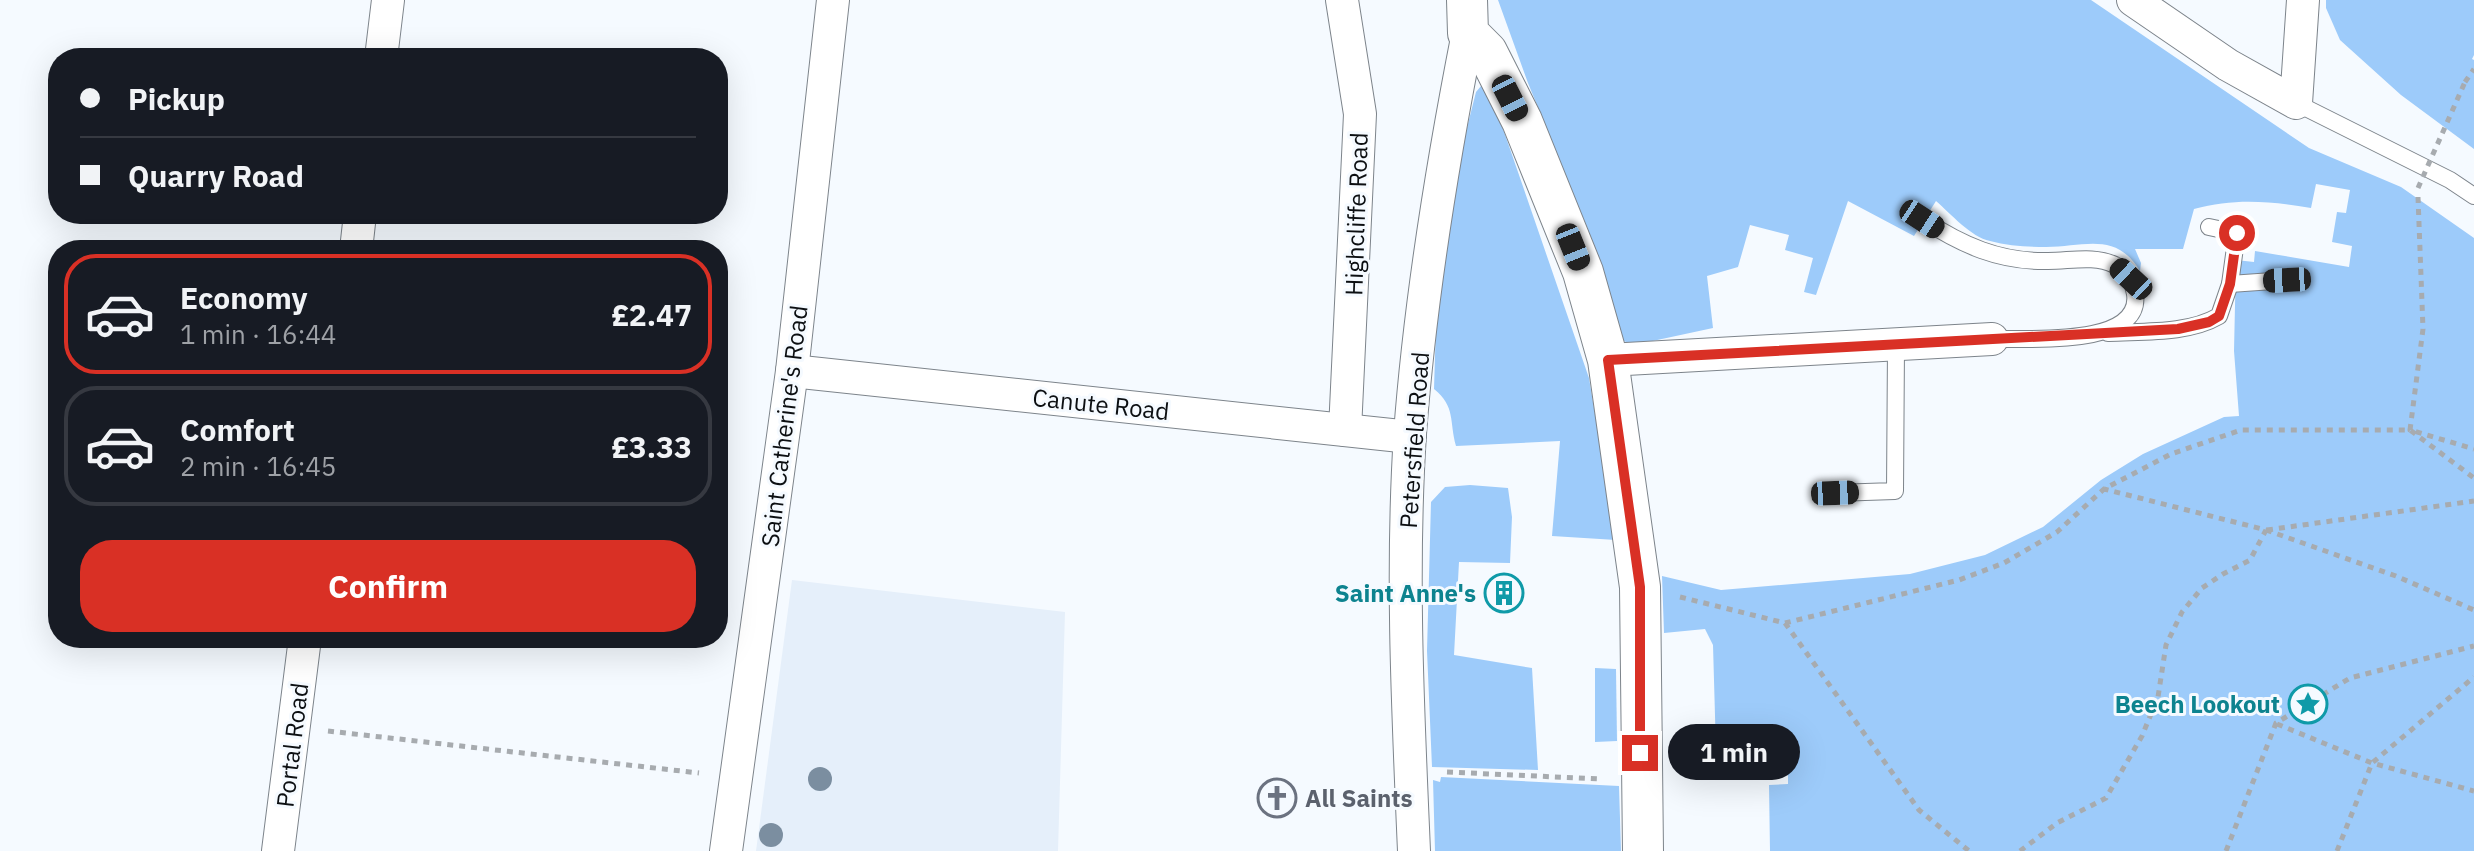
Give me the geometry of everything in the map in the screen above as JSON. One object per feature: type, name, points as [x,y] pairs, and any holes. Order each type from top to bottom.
[{"type":"street","points":[[382,48],[388,0]]},
{"type":"street","name":"Saint Catherine's Road","points":[[726,851],[792,371],[833,0]]},
{"type":"street","name":"Highcliffe Road","points":[[1342,0],[1360,114],[1345,430]]},
{"type":"street","points":[[2133,0],[2228,65],[2296,103],[2303,0]]},
{"type":"street","points":[[1468,16],[1522,121],[1583,272],[1608,360],[1640,587],[1643,851]]},
{"type":"street","name":"Petersfield Road","points":[[1414,851],[1405,602],[1410,437],[1438,207],[1468,16]]},
{"type":"street","points":[[1608,360],[1992,339]]},
{"type":"street","name":"Canute Road","points":[[792,371],[1410,437]]},
{"type":"street","name":"Portal Road","points":[[278,851],[304,648]]},
{"type":"lane","points":[[2296,103],[2450,180],[2474,196]]},
{"type":"lane","points":[[2450,180],[2474,183]]},
{"type":"lane","points":[[1922,219],[1975,250],[2046,261],[2090,259],[2117,266],[2131,279],[2136,297],[2133,313],[2118,327],[2103,333]]},
{"type":"lane","points":[[1992,339],[2178,329],[2209,322],[2219,316],[2230,284],[2237,233],[2209,227]]},
{"type":"lane","points":[[2230,284],[2287,280]]},
{"type":"lane","points":[[1835,493],[1895,491],[1896,346]]},
{"type":"path","points":[[2410,430],[2423,329],[2418,188],[2465,82],[2474,69]]},
{"type":"path","points":[[1640,587],[1785,623],[1959,580],[2004,563],[2057,532],[2104,489],[2171,454],[2241,430],[2410,430],[2474,449]]},
{"type":"path","points":[[2410,430],[2474,478]]},
{"type":"path","points":[[2104,489],[2266,530],[2396,576],[2474,610]]},
{"type":"path","points":[[2266,530],[2474,501]]},
{"type":"path","points":[[2020,851],[2057,823],[2106,798],[2142,736],[2158,697],[2166,645],[2182,612],[2202,588],[2250,560],[2266,530]]},
{"type":"path","points":[[1785,623],[1919,810],[1969,851]]},
{"type":"path","points":[[2226,851],[2276,723],[2350,678],[2474,646]]},
{"type":"path","points":[[2337,851],[2372,763],[2474,677]]},
{"type":"path","points":[[2276,723],[2372,763],[2474,791]]},
{"type":"path","points":[[294,728],[736,777]]},
{"type":"path","points":[[1410,771],[1641,780]]},
{"type":"shaded area","points":[[1498,0],[2091,0],[2309,148],[2401,187],[2474,238],[2474,851],[1770,851],[1769,785],[1788,784],[1788,758],[1741,758],[1741,751],[1716,751],[1713,645],[1705,629],[1664,633],[1662,576],[1721,590],[1910,574],[1985,555],[2043,527],[2101,480],[2143,454],[2224,417],[2239,416],[2234,351],[2236,260],[2254,262],[2255,251],[2349,267],[2352,246],[2332,242],[2337,212],[2346,213],[2350,190],[2316,184],[2311,208],[2252,202],[2223,203],[2194,209],[2183,249],[2135,249],[2141,263],[2140,271],[2131,258],[2110,246],[2025,246],[1983,239],[1936,201],[1914,236],[1848,201],[1816,295],[1804,292],[1813,258],[1785,250],[1789,235],[1750,225],[1738,267],[1707,276],[1713,328],[1634,345],[1613,337],[1604,278],[1591,237]]},
{"type":"shaded area","points":[[2326,0],[2474,0],[2474,149],[2401,95],[2340,40],[2326,8]]},
{"type":"shaded area","points":[[1481,86],[1490,91],[1589,378],[1616,540],[1552,536],[1560,441],[1456,446],[1449,408],[1434,389],[1436,324],[1454,179],[1476,92]]},
{"type":"shaded area","points":[[1445,487],[1508,488],[1512,517],[1510,563],[1459,562],[1454,655],[1532,668],[1538,770],[1432,767],[1427,651],[1431,502]]},
{"type":"shaded area","points":[[792,580],[1065,612],[1058,851],[756,851]]},
{"type":"shaded area","points":[[1595,668],[1616,669],[1617,741],[1595,742]]},
{"type":"shaded area","points":[[1441,777],[1619,786],[1621,851],[1435,851],[1433,780],[1440,782]]},
{"type":"place","name":"Saint Anne's","points":[[1504,593]]},
{"type":"place","name":"Beech Lookout","points":[[2308,704]]},
{"type":"place","name":"All Saints","points":[[1277,798]]},
{"type":"route","points":[[1640,753],[1640,587],[1608,360],[2178,329],[2209,322],[2219,316],[2230,284],[2237,233]]}]
